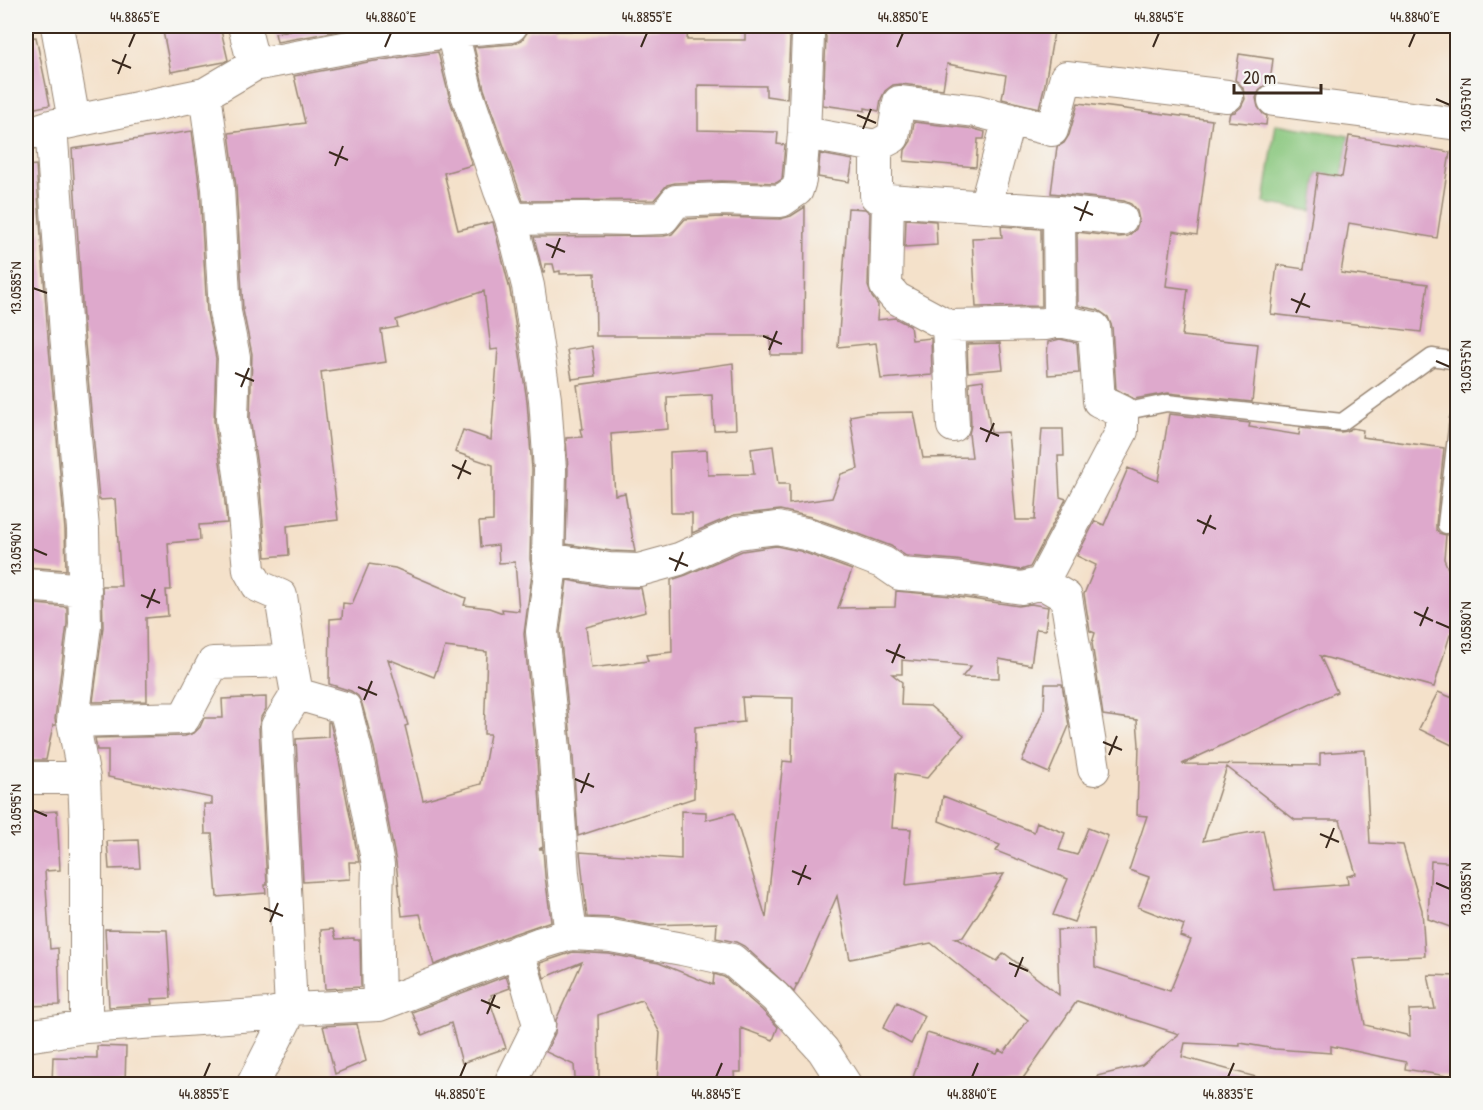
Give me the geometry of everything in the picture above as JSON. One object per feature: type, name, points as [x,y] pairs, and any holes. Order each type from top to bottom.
[{"type":"street","points":[[57,26],[50,127],[83,529],[85,591],[85,625],[74,721],[84,778],[86,826],[86,1027]]},
{"type":"street","points":[[244,26],[254,65]]},
{"type":"street","points":[[50,127],[205,94],[254,65],[364,35],[510,26]]},
{"type":"street","points":[[511,219],[663,218],[676,201],[721,199],[781,201],[797,190],[800,180],[808,36],[804,26]]},
{"type":"street","points":[[459,29],[467,94],[511,219],[528,286],[545,399],[549,470],[548,559],[550,573],[542,632],[555,759],[563,874],[571,934]]},
{"type":"street","points":[[804,134],[876,146],[893,137],[899,102],[978,111],[1052,130],[1066,76],[1227,96]]},
{"type":"street","points":[[205,94],[218,188],[225,312],[234,357],[232,419],[241,481],[249,570],[258,586],[281,596],[297,694],[278,726],[291,1009],[253,1084]]},
{"type":"street","points":[[1274,100],[1458,124]]},
{"type":"street","points":[[985,207],[1009,119]]},
{"type":"street","points":[[876,146],[876,196],[888,200],[1059,212],[1121,219]]},
{"type":"street","points":[[888,200],[886,286],[896,298],[948,326],[1045,324],[1060,321],[1094,328],[1099,401],[1122,412],[1122,431],[1042,583]]},
{"type":"street","points":[[1059,212],[1060,321]]},
{"type":"street","points":[[948,326],[953,426]]},
{"type":"street","points":[[548,559],[609,569],[639,570],[679,559],[737,533],[777,528],[805,534],[853,551],[884,563],[900,574],[963,579],[1022,588],[1042,583],[1066,597],[1094,769]]},
{"type":"street","points":[[26,585],[85,591]]},
{"type":"street","points":[[74,721],[184,718],[213,663],[291,661]]},
{"type":"street","points":[[297,694],[345,708],[356,751],[378,865],[379,1005]]},
{"type":"street","points":[[26,778],[84,778]]},
{"type":"street","points":[[26,1036],[86,1027],[270,1014],[291,1009],[379,1005],[518,951],[571,934],[611,936],[732,960],[775,997],[807,1032],[823,1050],[845,1084]]},
{"type":"street","points":[[510,1084],[539,1025],[518,951]]},
{"type":"lane","points":[[1122,412],[1167,403],[1342,422],[1432,357],[1458,361]]},
{"type":"lane","points":[[1446,525],[1458,419]]},
{"type":"green space","points":[[1276,124],[1349,136],[1342,177],[1318,173],[1312,211],[1264,203]]},
{"type":"building","points":[[162,26],[220,26],[228,60],[171,72]]},
{"type":"building","points":[[312,26],[367,26],[277,42],[275,33]]},
{"type":"building","points":[[658,26],[688,27],[687,40],[745,40],[745,29],[787,29],[790,39],[787,99],[766,96],[766,86],[698,85],[698,130],[778,132],[777,144],[785,145],[782,179],[776,183],[722,181],[675,183],[667,185],[654,200],[523,201],[484,89],[474,47],[513,44],[522,40],[528,31],[555,27],[556,31],[658,29]]},
{"type":"building","points":[[823,26],[898,26],[931,31],[931,26],[1055,26],[1039,108],[1002,99],[1006,75],[947,64],[943,89],[893,85],[885,91],[879,111],[865,108],[865,111],[823,105],[826,37]]},
{"type":"building","points":[[36,37],[50,105],[26,110],[26,38]]},
{"type":"building","points":[[438,52],[450,100],[472,165],[444,173],[458,230],[493,222],[510,290],[527,401],[532,470],[530,559],[532,573],[524,634],[543,847],[539,849],[543,849],[551,921],[434,965],[420,914],[402,916],[396,862],[374,748],[362,704],[358,696],[351,691],[329,684],[330,619],[342,618],[343,603],[352,604],[369,564],[395,568],[466,598],[464,605],[489,608],[503,613],[502,609],[519,611],[515,562],[499,563],[498,545],[481,547],[479,522],[493,521],[493,465],[455,452],[463,430],[491,440],[498,349],[491,350],[484,291],[396,320],[398,327],[381,330],[386,362],[321,372],[338,520],[287,526],[289,555],[266,557],[259,479],[250,418],[252,354],[243,310],[236,187],[229,133],[305,123],[294,76]],"holes":[[[445,647],[487,652],[484,734],[490,734],[481,784],[423,800],[405,726],[408,725],[388,659],[434,677]]]},
{"type":"building","points":[[1239,54],[1273,59],[1270,83],[1260,89],[1256,98],[1258,107],[1267,116],[1266,125],[1228,121],[1230,113],[1241,107],[1245,99],[1243,88],[1235,80]]},
{"type":"building","points":[[1078,103],[1212,120],[1197,235],[1173,231],[1166,286],[1188,289],[1182,336],[1258,344],[1252,402],[1168,393],[1134,399],[1116,389],[1112,327],[1108,317],[1098,310],[1078,306],[1077,232],[1128,236],[1136,229],[1139,220],[1137,211],[1131,204],[1124,201],[1051,193],[1057,147],[1064,143],[1069,135]]},
{"type":"building","points":[[914,122],[985,132],[984,139],[978,139],[976,167],[904,161],[905,150],[911,141]]},
{"type":"building","points":[[192,131],[200,190],[207,313],[216,358],[214,421],[227,523],[199,525],[200,540],[168,543],[171,590],[166,590],[168,616],[146,618],[147,701],[93,702],[103,627],[102,586],[121,586],[115,499],[99,500],[84,333],[72,149]]},
{"type":"building","points":[[1349,136],[1450,152],[1437,238],[1349,223],[1341,273],[1428,284],[1421,332],[1271,314],[1277,265],[1304,269],[1318,173],[1342,177]]},
{"type":"building","points":[[820,154],[853,160],[849,182],[818,177]]},
{"type":"building","points":[[36,165],[65,530],[66,570],[26,567],[26,166]]},
{"type":"building","points":[[805,207],[804,355],[771,355],[770,336],[596,336],[595,273],[560,274],[560,271],[555,272],[553,264],[545,264],[543,273],[534,237],[664,236],[672,234],[685,219],[721,217],[780,219],[791,216]]},
{"type":"building","points":[[848,208],[865,209],[870,213],[868,286],[878,305],[877,320],[895,318],[910,326],[912,340],[931,338],[932,375],[881,379],[876,343],[838,347]]},
{"type":"building","points":[[906,219],[936,221],[937,245],[905,247]]},
{"type":"building","points":[[1001,226],[1041,229],[1042,306],[976,307],[972,238],[1002,237]]},
{"type":"building","points":[[1060,339],[1077,343],[1079,373],[1048,375],[1048,342]]},
{"type":"building","points":[[1000,343],[1003,369],[968,372],[967,344]]},
{"type":"building","points":[[592,346],[596,376],[572,379],[567,350]]},
{"type":"building","points":[[733,363],[736,429],[714,430],[712,395],[667,397],[668,429],[611,434],[615,495],[625,493],[635,552],[566,544],[568,470],[566,438],[582,437],[580,429],[583,429],[577,385]]},
{"type":"building","points":[[983,380],[991,433],[1008,432],[1016,520],[1035,520],[1042,429],[1063,429],[1064,456],[1058,456],[1060,497],[1066,499],[1030,567],[1021,570],[956,560],[906,556],[891,546],[859,534],[811,517],[780,510],[734,515],[692,533],[692,513],[671,513],[670,452],[707,450],[708,475],[754,474],[751,449],[773,446],[778,484],[789,484],[789,504],[832,498],[841,474],[858,469],[850,416],[866,413],[914,412],[923,458],[972,457],[969,434],[971,425],[969,382]]},
{"type":"building","points":[[1169,414],[1250,423],[1249,427],[1299,435],[1300,428],[1341,432],[1352,428],[1363,430],[1362,437],[1444,448],[1436,529],[1439,533],[1446,535],[1444,559],[1458,594],[1458,639],[1450,635],[1434,687],[1320,656],[1337,692],[1182,764],[1320,765],[1320,753],[1365,750],[1370,843],[1403,845],[1422,910],[1425,956],[1353,959],[1365,1025],[1410,1036],[1409,1010],[1435,1009],[1428,975],[1458,976],[1458,1078],[1405,1069],[1406,1062],[1331,1046],[1331,1053],[1275,1049],[1240,1043],[1240,1046],[1185,1043],[1182,1057],[1256,1077],[1255,1084],[1098,1084],[1097,1076],[1142,1065],[1179,1034],[1077,1001],[1019,1084],[911,1084],[927,1033],[997,1054],[999,1050],[1004,1053],[1028,1020],[931,943],[850,959],[837,896],[798,984],[795,984],[797,985],[794,992],[744,946],[716,938],[717,923],[650,925],[614,918],[587,917],[580,852],[681,859],[681,811],[706,812],[706,820],[734,813],[766,918],[783,761],[792,762],[793,698],[742,697],[744,722],[695,727],[694,798],[578,836],[573,757],[560,632],[567,580],[606,587],[641,588],[646,612],[586,627],[591,668],[648,661],[646,655],[672,652],[671,580],[742,551],[776,546],[800,551],[852,570],[838,608],[895,607],[896,591],[1019,606],[1031,604],[1048,607],[1045,630],[1036,629],[1031,665],[999,659],[999,678],[962,677],[971,666],[902,660],[902,674],[892,674],[902,682],[901,705],[930,706],[964,735],[927,778],[896,773],[892,828],[911,829],[906,885],[1004,874],[963,937],[955,938],[997,961],[1004,953],[1059,995],[1057,930],[1094,929],[1095,967],[1170,991],[1191,940],[1180,936],[1184,925],[1138,907],[1149,877],[1129,870],[1147,816],[1137,815],[1139,745],[1137,720],[1103,715],[1092,643],[1095,633],[1090,631],[1084,594],[1096,565],[1077,556],[1095,521],[1104,525],[1128,468],[1158,481]],"holes":[[[1227,767],[1295,820],[1340,820],[1356,874],[1347,876],[1348,884],[1275,890],[1263,830],[1203,841]]]},
{"type":"building","points":[[26,603],[67,607],[56,725],[53,725],[46,760],[26,760]]},
{"type":"building","points":[[1045,684],[1062,684],[1069,726],[1049,773],[1022,761],[1044,709]]},
{"type":"building","points":[[1438,692],[1458,700],[1458,748],[1419,729]]},
{"type":"building","points":[[266,697],[266,709],[259,727],[266,893],[217,897],[212,834],[205,834],[204,804],[212,804],[212,798],[108,777],[108,750],[97,750],[95,738],[185,736],[194,733],[204,718],[223,718],[222,699]]},
{"type":"building","points":[[328,722],[330,722],[338,755],[359,862],[349,862],[350,879],[303,882],[296,739],[328,737]]},
{"type":"building","points":[[943,796],[1034,832],[1037,822],[1065,833],[1059,850],[1077,855],[1088,828],[1108,836],[1074,922],[1053,915],[1068,879],[996,851],[1000,845],[939,821]]},
{"type":"building","points":[[57,811],[60,870],[45,871],[50,949],[58,948],[60,1005],[26,1006],[26,813]]},
{"type":"building","points":[[138,840],[140,868],[109,869],[107,841]]},
{"type":"building","points":[[1431,861],[1458,863],[1458,930],[1428,919]]},
{"type":"building","points":[[105,929],[167,930],[171,998],[151,999],[152,1004],[109,1007]]},
{"type":"building","points":[[333,929],[336,939],[360,940],[361,987],[325,989],[321,930]]},
{"type":"building","points":[[573,952],[609,954],[659,963],[713,985],[714,974],[724,977],[778,1027],[773,1040],[741,1028],[741,1072],[734,1072],[735,1084],[657,1084],[660,1033],[642,1000],[598,1015],[599,1078],[575,1078],[574,1065],[546,1052],[555,1033],[556,1020],[582,962],[544,978],[540,963]]},
{"type":"building","points":[[506,976],[510,988],[491,995],[489,999],[506,1048],[462,1063],[451,1023],[422,1035],[412,1012]]},
{"type":"building","points":[[897,1002],[925,1016],[911,1044],[883,1028]]},
{"type":"building","points":[[357,1024],[366,1061],[335,1074],[323,1026]]},
{"type":"building","points":[[97,1046],[126,1047],[125,1084],[52,1084],[53,1057],[97,1058]]}]
